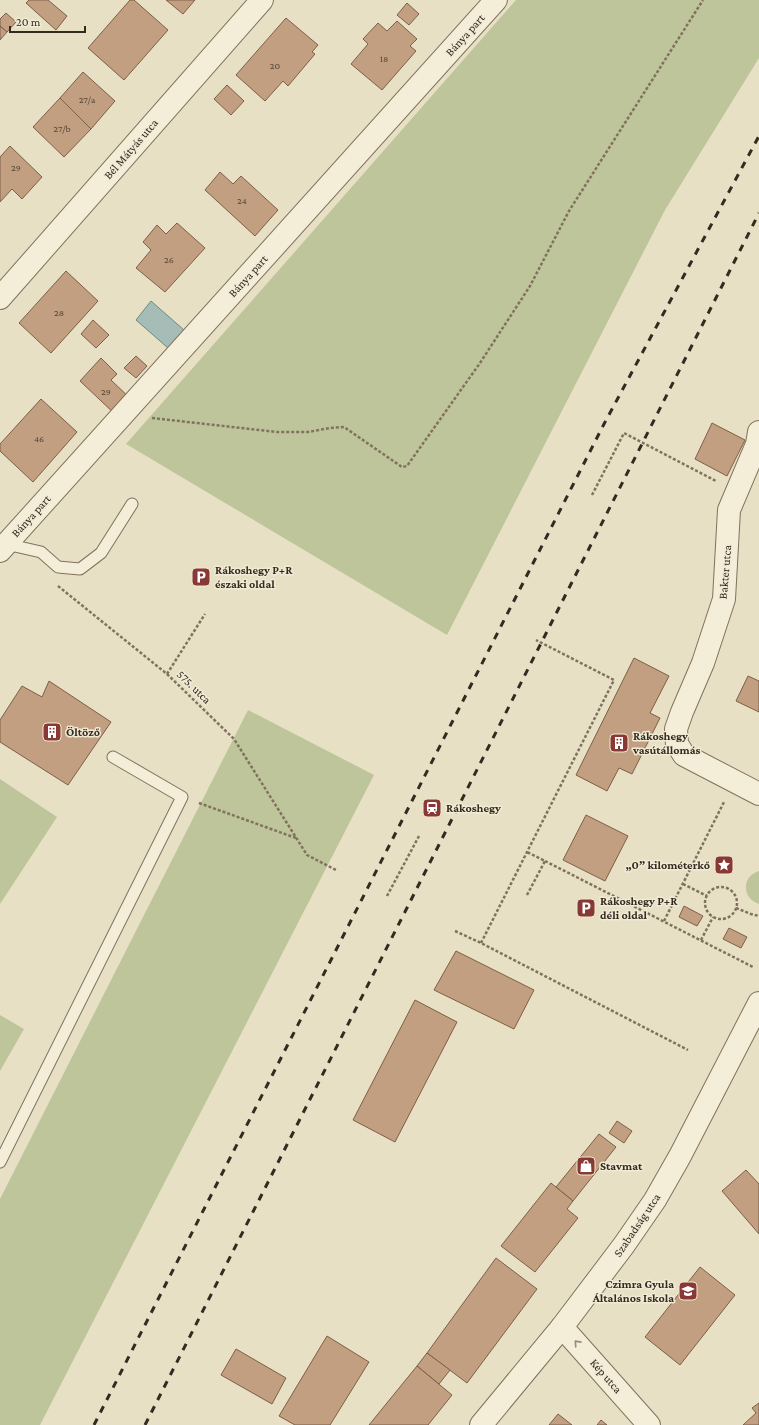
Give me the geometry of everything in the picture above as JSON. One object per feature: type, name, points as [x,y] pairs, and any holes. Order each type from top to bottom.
[{"type":"street","name":"Bél Mátyás utca","points":[[0,298],[262,0]]},
{"type":"street","name":"Bánya part","points":[[2,544],[124,414],[496,0]]},
{"type":"street","name":"Bakter utca","points":[[759,432],[756,444],[729,510],[724,599],[706,656],[676,729],[677,744],[684,756],[759,794]]},
{"type":"street","name":"Szabadság utca","points":[[482,1425],[562,1327],[624,1245],[655,1200],[680,1156],[759,1003]]},
{"type":"street","name":"Kép utca","points":[[562,1327],[649,1425]]},
{"type":"lane","points":[[2,544],[41,552],[58,567],[80,569],[101,553],[132,504]]},
{"type":"lane","points":[[0,1162],[182,797],[113,757]]},
{"type":"path","points":[[124,414],[173,421],[277,432],[308,432],[344,427],[402,467],[407,466],[480,363],[530,286],[569,211],[703,0]]},
{"type":"path","points":[[592,495],[624,433],[736,491]]},
{"type":"path","name":"575. utca","points":[[56,584],[166,674],[234,739],[307,855],[336,870]]},
{"type":"path","points":[[166,674],[205,614]]},
{"type":"path","points":[[481,943],[614,680],[536,640]]},
{"type":"path","points":[[182,797],[296,838]]},
{"type":"path","points":[[664,921],[726,799]]},
{"type":"path","points":[[387,896],[419,836]]},
{"type":"path","points":[[527,852],[753,967]]},
{"type":"path","points":[[527,895],[545,861]]},
{"type":"path","points":[[683,884],[707,896]]},
{"type":"path","points":[[720,887],[728,889],[735,896],[736,908],[728,917],[720,919],[713,917],[707,911],[705,903],[707,896],[712,890],[720,887]]},
{"type":"path","points":[[736,908],[759,916]]},
{"type":"path","points":[[701,940],[713,917]]},
{"type":"path","points":[[455,931],[688,1050]]},
{"type":"green space","points":[[516,0],[759,0],[759,58],[665,210],[447,635],[126,444]]},
{"type":"green space","points":[[248,710],[374,775],[40,1425],[0,1425],[0,1199]]},
{"type":"green space","points":[[0,779],[57,817],[0,904]]},
{"type":"green space","points":[[759,871],[759,904],[749,897],[746,888],[749,878]]},
{"type":"green space","points":[[0,1015],[24,1029],[0,1071]]},
{"type":"water","points":[[151,301],[184,330],[168,348],[136,320]]},
{"type":"building","points":[[29,0],[48,0],[67,16],[56,30],[26,3]]},
{"type":"building","points":[[130,0],[134,0],[168,30],[124,80],[88,48]]},
{"type":"building","points":[[166,0],[195,0],[183,14]]},
{"type":"building","points":[[407,3],[419,14],[409,25],[397,15]]},
{"type":"building","points":[[6,13],[16,22],[7,32],[0,26],[0,19]]},
{"type":"building","points":[[286,18],[318,45],[312,52],[315,54],[288,86],[283,81],[265,101],[236,75]]},
{"type":"building","points":[[397,21],[417,39],[410,46],[416,51],[382,90],[351,64],[368,44],[363,39],[378,23],[387,31]]},
{"type":"building","points":[[0,26],[7,32],[0,40]]},
{"type":"building","points":[[83,72],[115,101],[91,129],[60,98]]},
{"type":"building","points":[[227,85],[244,101],[231,115],[214,99]]},
{"type":"building","points":[[60,98],[91,129],[64,157],[33,127]]},
{"type":"building","points":[[10,146],[42,177],[22,199],[12,189],[0,202],[0,157]]},
{"type":"building","points":[[220,172],[233,184],[241,176],[278,210],[255,236],[205,190]]},
{"type":"building","points":[[177,223],[205,248],[165,292],[136,268],[151,250],[143,242],[157,225],[166,234]]},
{"type":"building","points":[[66,271],[98,301],[51,353],[19,323]]},
{"type":"building","points":[[93,320],[109,335],[96,348],[81,334]]},
{"type":"building","points":[[136,356],[147,366],[136,378],[124,368]]},
{"type":"building","points":[[101,358],[117,374],[111,380],[133,401],[118,417],[80,381]]},
{"type":"building","points":[[41,399],[77,432],[33,482],[0,451],[0,444]]},
{"type":"building","points":[[712,423],[745,440],[727,476],[695,459]]},
{"type":"building","name":"Rákoshegy vasútállomás","points":[[634,658],[669,676],[650,713],[660,718],[632,774],[619,768],[607,791],[576,775]]},
{"type":"building","points":[[748,676],[759,681],[759,712],[736,701]]},
{"type":"building","name":"Öltöző","points":[[49,681],[111,722],[68,785],[0,742],[0,720],[22,686],[42,697]]},
{"type":"building","points":[[586,815],[628,836],[605,881],[563,860]]},
{"type":"building","points":[[684,906],[703,916],[697,926],[679,917]]},
{"type":"building","points":[[729,928],[747,937],[741,948],[723,939]]},
{"type":"building","points":[[456,951],[534,990],[514,1029],[434,990]]},
{"type":"building","points":[[415,1000],[457,1022],[395,1142],[353,1120]]},
{"type":"building","points":[[617,1121],[632,1131],[624,1143],[609,1133]]},
{"type":"building","points":[[599,1134],[616,1147],[573,1201],[556,1187]]},
{"type":"building","points":[[746,1170],[759,1184],[759,1234],[722,1191]]},
{"type":"building","points":[[551,1183],[573,1201],[567,1209],[578,1218],[535,1272],[501,1246]]},
{"type":"building","points":[[496,1258],[537,1289],[467,1383],[427,1353]]},
{"type":"building","points":[[700,1267],[735,1295],[680,1365],[645,1337]]},
{"type":"building","points":[[327,1336],[369,1362],[330,1425],[295,1425],[279,1416]]},
{"type":"building","points":[[236,1349],[286,1378],[272,1404],[221,1375]]},
{"type":"building","points":[[427,1353],[450,1370],[439,1384],[417,1366]]},
{"type":"building","points":[[417,1366],[452,1395],[428,1425],[369,1425]]},
{"type":"building","points":[[759,1403],[759,1425],[743,1425],[756,1413],[752,1408]]},
{"type":"building","points":[[558,1414],[572,1425],[549,1425]]},
{"type":"building","points":[[601,1420],[607,1425],[597,1425]]},
{"type":"railway","points":[[94,1425],[604,424],[759,136]]},
{"type":"railway","points":[[145,1425],[759,213]]},
{"type":"place","name":"Rákoshegy P+R északi oldal","points":[[201,577]]},
{"type":"place","name":"Öltöző","points":[[52,732]]},
{"type":"place","name":"Rákoshegy vasútállomás","points":[[619,743]]},
{"type":"place","name":"Rákoshegy","points":[[432,808]]},
{"type":"place","name":"„0” kilométerkő","points":[[724,865]]},
{"type":"place","name":"Rákoshegy P+R déli oldal","points":[[586,908]]},
{"type":"place","name":"Stavmat","points":[[586,1166]]},
{"type":"place","name":"Czimra Gyula Általános Iskola","points":[[688,1291]]}]
